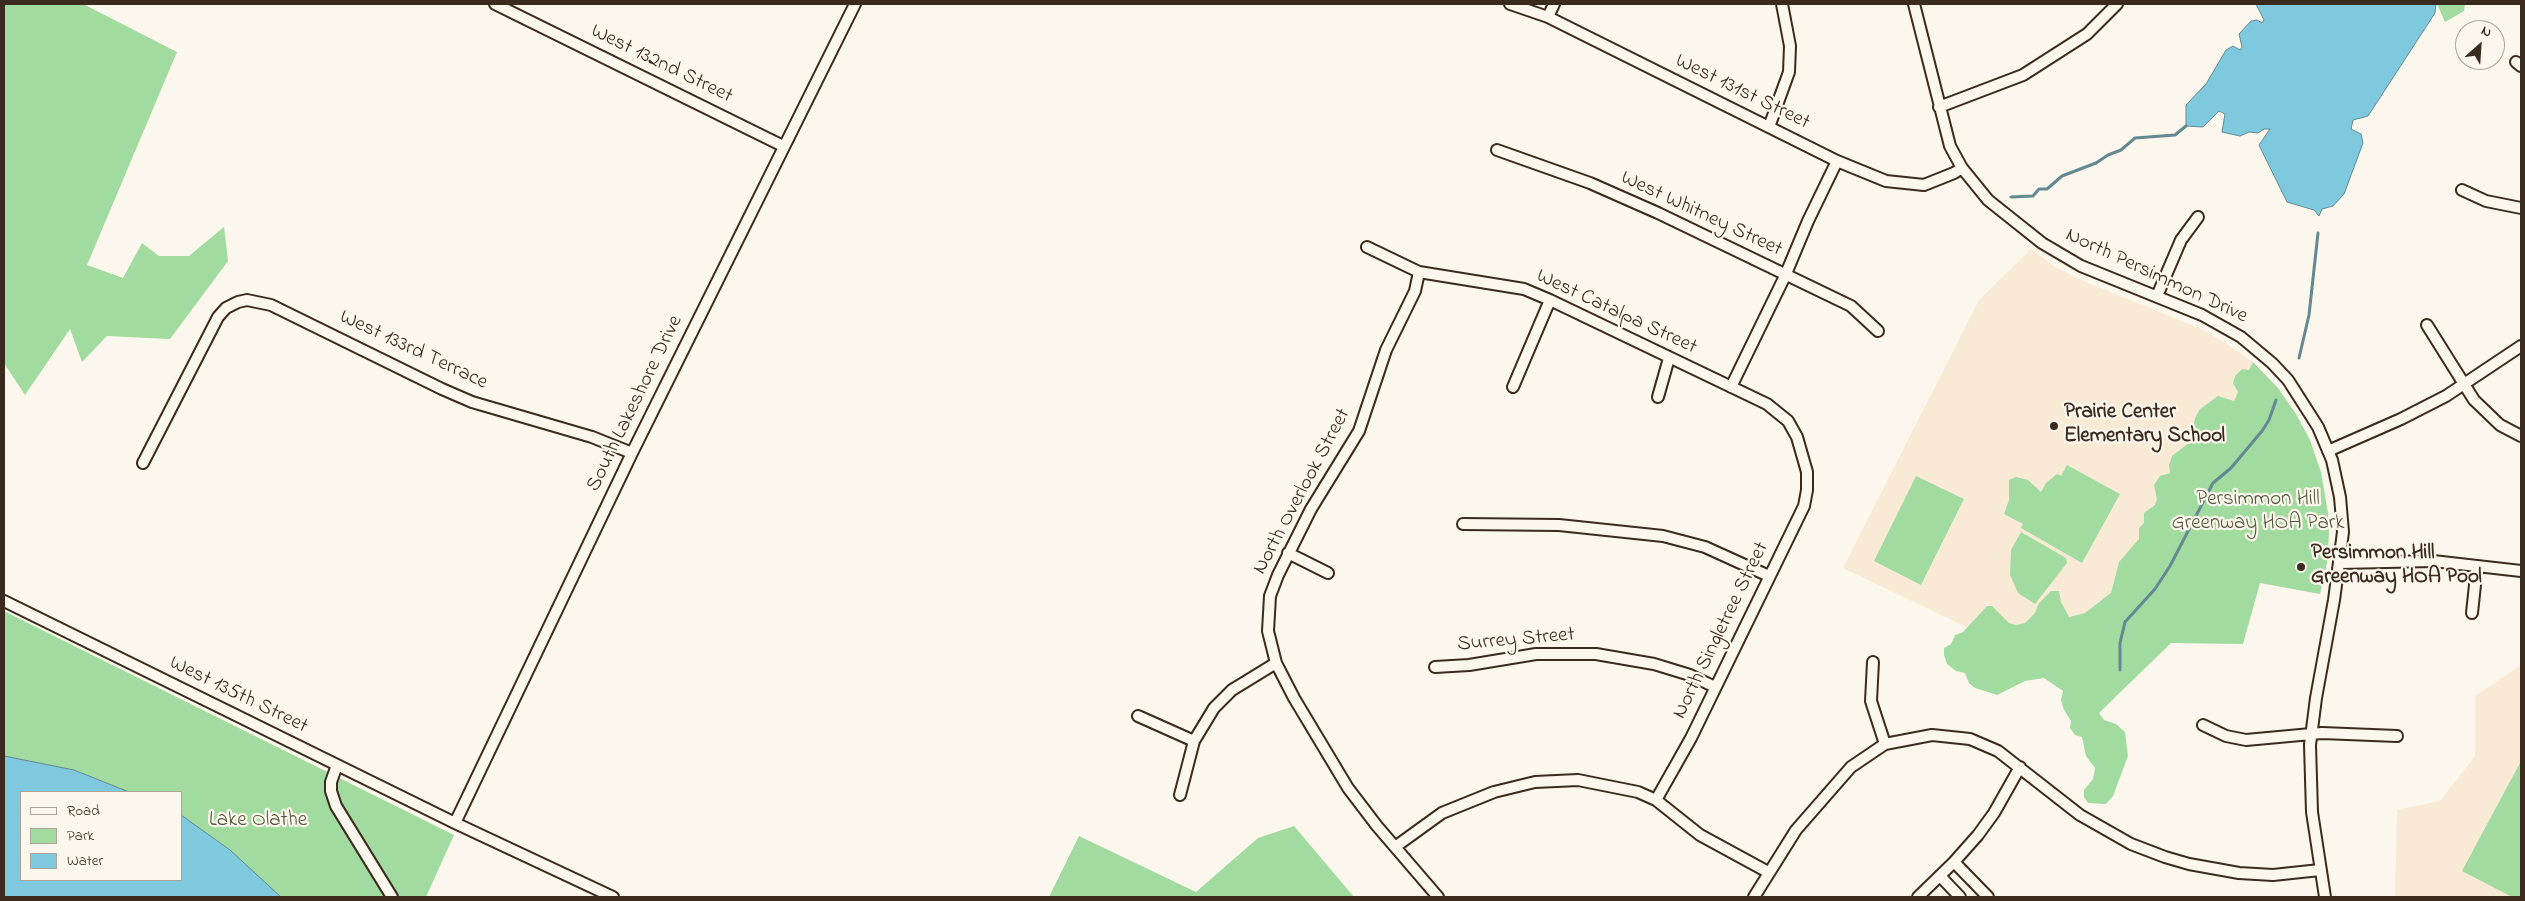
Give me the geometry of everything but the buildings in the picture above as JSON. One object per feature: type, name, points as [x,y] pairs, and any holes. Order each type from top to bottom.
[{"type":"street","name":"West 132nd Street","points":[[495,4],[783,146]]},
{"type":"street","name":"South Lakeshore Drive","points":[[455,823],[632,453],[855,4]]},
{"type":"street","name":"West 131st Street","points":[[1510,4],[1548,17],[1837,161],[1886,181],[1924,185],[1954,174],[1962,168]]},
{"type":"street","points":[[1548,17],[1554,4]]},
{"type":"street","points":[[1769,127],[1789,72],[1790,46],[1782,4]]},
{"type":"street","name":"North Persimmon Drive","points":[[1914,4],[1950,146],[1962,168],[1988,200],[2055,252],[2095,272],[2213,320],[2241,337],[2272,363],[2307,406],[2328,451],[2340,497],[2342,518],[2340,563],[2319,678],[2312,734],[2312,812],[2325,897]]},
{"type":"street","points":[[1939,107],[2023,75],[2086,34],[2117,4]]},
{"type":"street","name":"West Whitney Street","points":[[1497,150],[1590,183],[1658,213],[1850,306],[1860,312],[1878,331]]},
{"type":"street","points":[[1730,387],[1785,276],[1808,221],[1837,161]]},
{"type":"street","points":[[2462,190],[2486,201],[2521,208]]},
{"type":"street","points":[[2157,296],[2181,240],[2198,217]]},
{"type":"street","name":"West Catalpa Street","points":[[1367,247],[1419,272],[1524,289],[1767,404],[1788,421],[1797,437],[1807,472]]},
{"type":"street","name":"North Overlook Street","points":[[1419,272],[1416,291],[1386,350],[1359,431],[1288,553],[1270,596],[1268,631],[1276,663],[1321,745],[1348,788],[1438,897]]},
{"type":"street","name":"West 133rd Terrace","points":[[143,463],[211,328],[226,308],[247,300],[270,305],[472,402],[592,437],[632,453]]},
{"type":"street","points":[[1513,386],[1550,300]]},
{"type":"street","points":[[2426,325],[2463,386],[2486,414],[2500,425],[2521,436]]},
{"type":"street","points":[[2328,451],[2401,419],[2463,386],[2521,346]]},
{"type":"street","points":[[1658,397],[1669,358]]},
{"type":"street","name":"North Singletree Street","points":[[1656,800],[1715,687],[1804,506],[1807,490],[1807,472]]},
{"type":"street","points":[[1463,524],[1559,525],[1663,536],[1705,547],[1769,576]]},
{"type":"street","points":[[1288,553],[1328,574]]},
{"type":"street","points":[[2340,563],[2433,561],[2521,571]]},
{"type":"street","points":[[2472,613],[2477,566]]},
{"type":"street","name":"West 135th Street","points":[[4,601],[455,823],[613,897]]},
{"type":"street","name":"Surrey Street","points":[[1435,667],[1469,665],[1536,654],[1596,654],[1654,664],[1715,687]]},
{"type":"street","points":[[1874,662],[1871,701],[1885,744]]},
{"type":"street","points":[[1180,795],[1194,741],[1202,725],[1223,698],[1246,680],[1276,663]]},
{"type":"street","points":[[1138,716],[1194,741]]},
{"type":"street","points":[[2203,724],[2226,736],[2246,740],[2360,732],[2397,736]]},
{"type":"street","points":[[1754,897],[1796,830],[1836,782],[1856,763],[1885,744],[1932,735],[1970,739],[1998,751],[2061,801],[2106,831],[2165,857],[2189,864],[2239,873],[2273,875],[2320,870]]},
{"type":"street","points":[[337,765],[331,782],[331,791],[336,806],[392,897]]},
{"type":"street","points":[[1918,897],[1954,862],[1994,813],[2020,767]]},
{"type":"street","points":[[1395,847],[1442,813],[1494,792],[1515,786],[1556,780],[1578,780],[1624,788],[1656,800],[1700,835],[1768,872]]},
{"type":"street","points":[[1954,862],[1988,897]]},
{"type":"street","points":[[1940,876],[1960,897]]},
{"type":"shaded area","points":[[2031,249],[2055,267],[2086,282],[2199,328],[2253,362],[2137,601],[1985,636],[1843,568],[1979,300]]},
{"type":"shaded area","points":[[2521,665],[2521,897],[2395,897],[2397,810],[2440,801],[2475,756],[2475,696]]},
{"type":"green space","points":[[4,4],[83,4],[177,52],[87,265],[123,278],[142,243],[159,256],[189,256],[224,227],[228,261],[170,339],[107,336],[82,362],[70,329],[25,395],[4,363]]},
{"type":"green space","points":[[2437,4],[2465,4],[2464,11],[2445,22]]},
{"type":"green space","name":"Persimmon Hill Greenway HOA Park","points":[[2253,362],[2278,388],[2296,414],[2310,440],[2321,472],[2328,513],[2329,534],[2327,563],[2320,594],[2260,583],[2243,644],[2171,643],[2099,713],[2104,720],[2116,724],[2125,732],[2128,756],[2113,796],[2106,804],[2088,803],[2084,797],[2084,790],[2093,779],[2095,768],[2086,756],[2082,737],[2075,735],[2070,728],[2071,721],[2064,710],[2061,700],[2063,691],[2044,678],[2025,681],[1997,695],[1975,688],[1969,683],[1965,673],[1956,671],[1947,664],[1944,648],[1951,644],[1955,635],[1963,632],[1987,606],[1992,606],[2009,623],[2016,625],[2025,623],[2035,613],[2039,603],[2051,591],[2059,591],[2061,602],[2069,617],[2085,613],[2111,593],[2119,562],[2139,539],[2139,528],[2144,523],[2144,513],[2155,505],[2157,499],[2154,485],[2160,476],[2170,473],[2169,465],[2172,456],[2190,442],[2195,418],[2200,409],[2218,396],[2234,401],[2238,392],[2233,383],[2235,376],[2242,369],[2249,370]]},
{"type":"green space","points":[[2067,465],[2120,494],[2082,563],[2021,528],[2023,524],[2004,514],[2009,500],[2009,480],[2016,477],[2028,480],[2041,492],[2046,483],[2057,474],[2061,476]]},
{"type":"green space","points":[[1916,476],[1964,499],[1921,585],[1874,561]]},
{"type":"green space","points":[[2021,532],[2066,558],[2067,563],[2035,604],[2018,593],[2010,575],[2011,550]]},
{"type":"green space","name":"Lake Olathe","points":[[4,611],[454,835],[426,897],[4,897]]},
{"type":"green space","points":[[2521,761],[2521,897],[2512,897],[2462,871]]},
{"type":"green space","points":[[1294,826],[1354,897],[1049,897],[1079,836],[1196,892],[1258,838]]},
{"type":"water","points":[[2256,4],[2436,4],[2435,13],[2368,116],[2353,120],[2351,129],[2361,134],[2363,143],[2344,194],[2333,206],[2322,209],[2319,216],[2314,210],[2287,202],[2259,145],[2270,129],[2264,129],[2258,133],[2249,132],[2240,136],[2222,132],[2225,114],[2219,111],[2203,127],[2186,126],[2186,105],[2206,84],[2226,50],[2233,46],[2240,50],[2242,47],[2239,34],[2251,21],[2257,20],[2262,23],[2264,20]]},
{"type":"water","name":"Lake Olathe","points":[[4,756],[74,770],[126,791],[20,791],[20,881],[182,881],[182,816],[230,850],[281,897],[4,897]]},
{"type":"waterway","points":[[2011,197],[2033,196],[2039,189],[2047,189],[2062,176],[2096,163],[2108,155],[2121,150],[2135,138],[2175,135],[2186,126]]},
{"type":"waterway","points":[[2299,358],[2309,315],[2318,233]]},
{"type":"waterway","points":[[2120,670],[2120,643],[2125,622],[2155,589],[2170,566],[2213,483],[2231,468],[2262,431],[2269,420],[2276,400]]},
{"type":"place","name":"Prairie Center Elementary School","points":[[2054,426]]},
{"type":"place","name":"Persimmon Hill Greenway HOA Pool","points":[[2301,567]]}]
